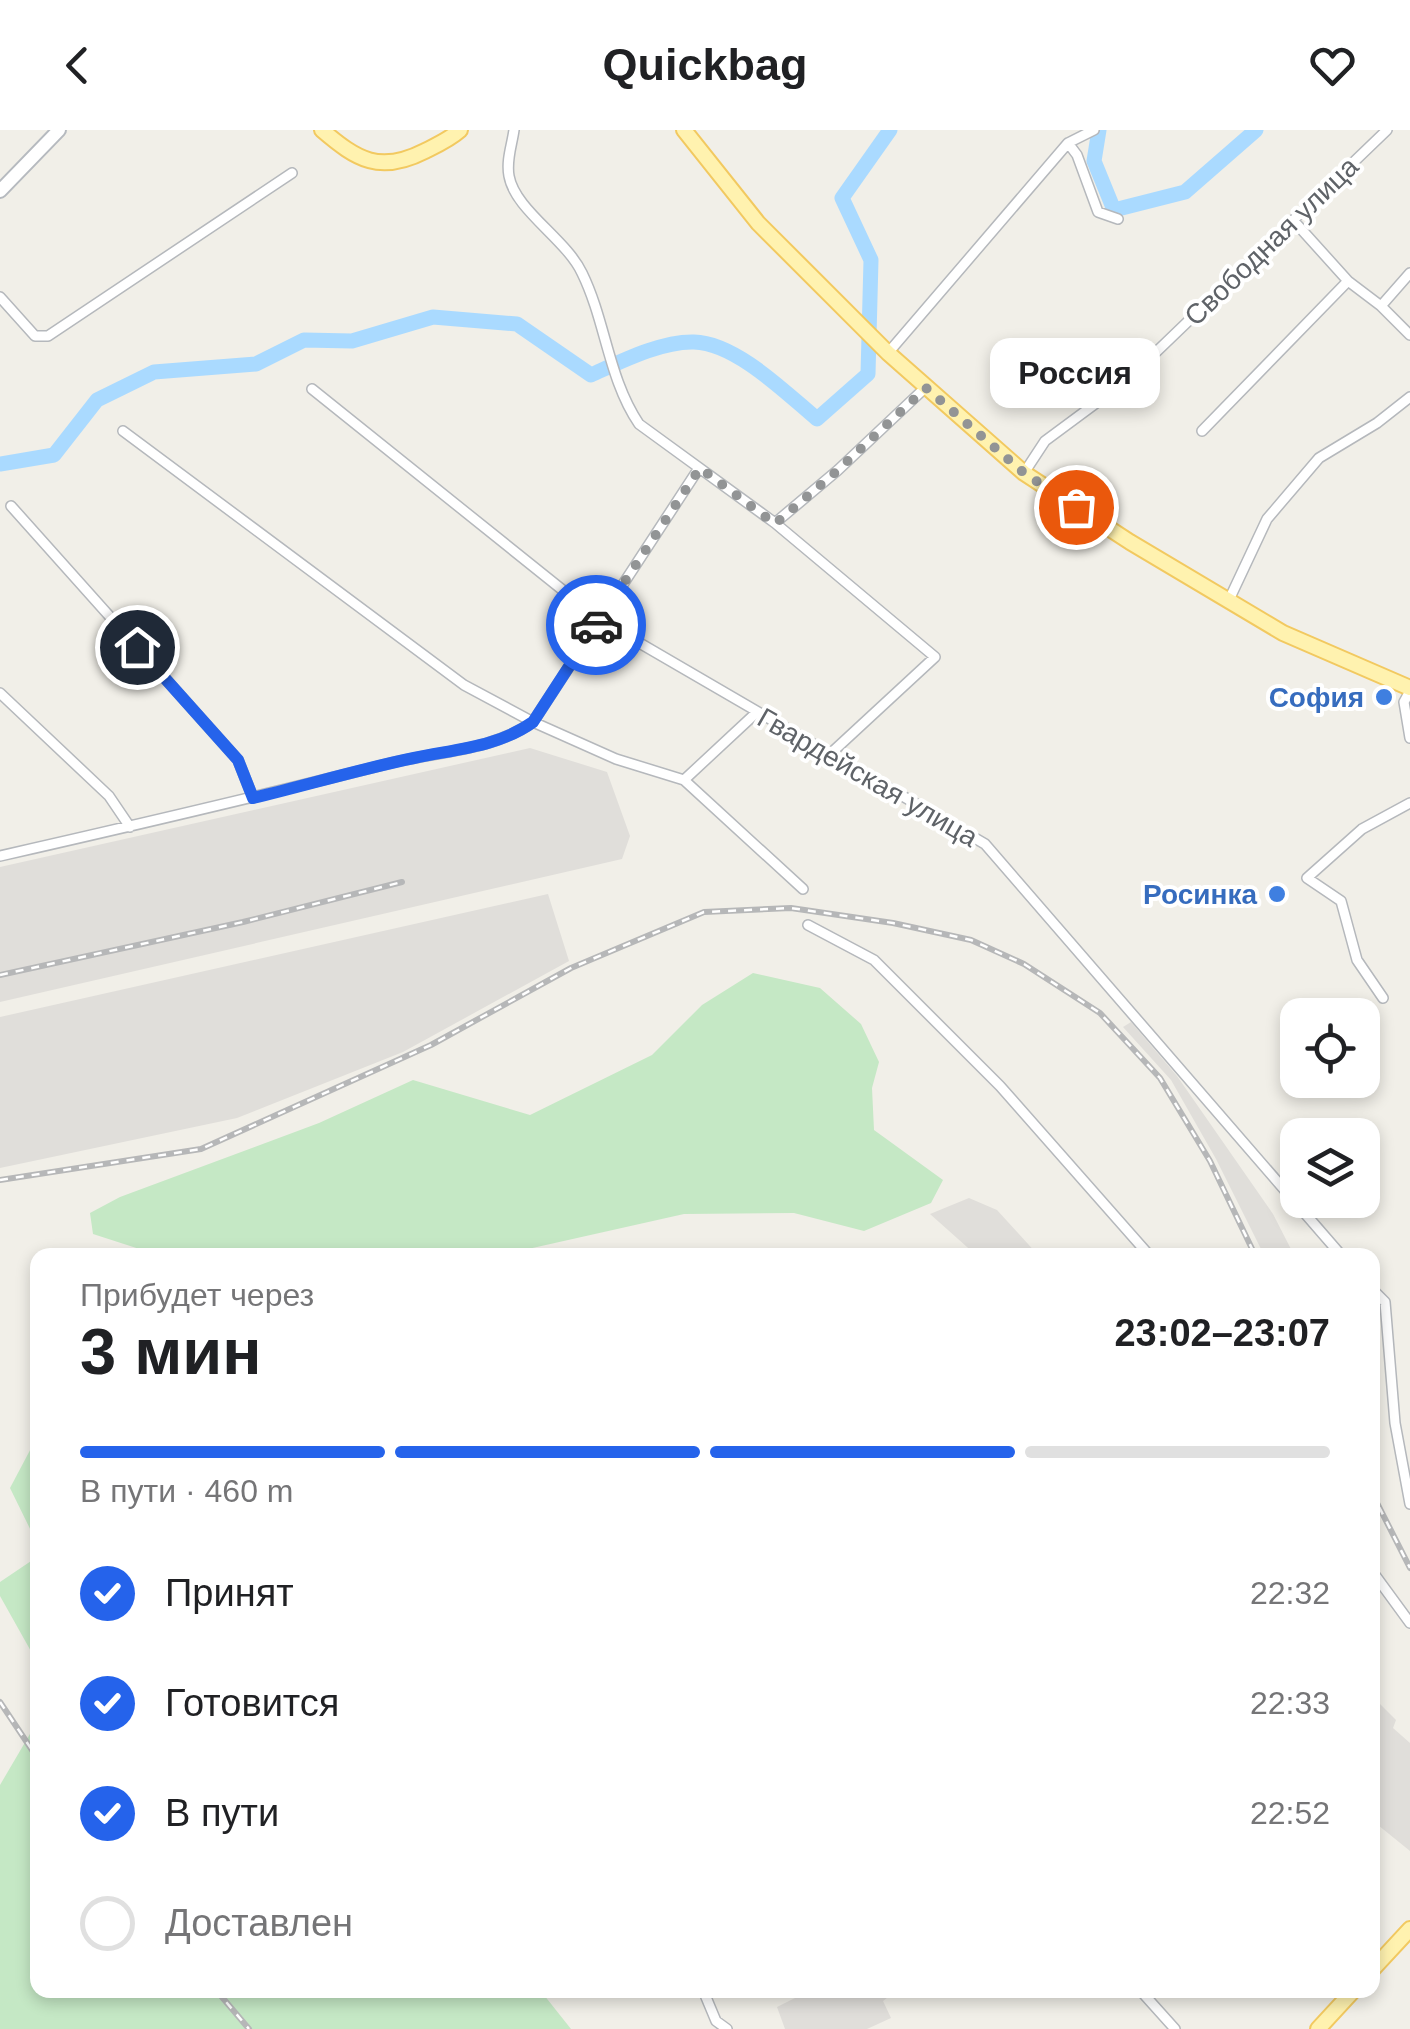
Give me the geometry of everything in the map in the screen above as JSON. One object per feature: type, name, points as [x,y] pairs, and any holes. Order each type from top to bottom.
[{"type":"main road","points":[[322,130],[348,152],[372,163],[405,160],[460,130]]},
{"type":"main road","points":[[420,154],[434,130]]},
{"type":"main road","points":[[684,130],[751,216],[840,306],[1024,473],[1283,633],[1410,689]]},
{"type":"main road","points":[[1380,1961],[1410,1929]]},
{"type":"main road","points":[[1318,2029],[1347,1998]]},
{"type":"street","points":[[0,191],[58,130]]},
{"type":"street","points":[[514,130],[508,157],[509,178],[522,201],[582,271],[624,402],[638,424],[775,524],[935,657],[830,754]]},
{"type":"street","name":"Свободная улица","points":[[1024,473],[1045,441],[1126,381],[1387,130]]},
{"type":"street","points":[[885,350],[1068,143],[1091,131]]},
{"type":"street","points":[[1068,143],[1077,155],[1098,212],[1118,219]]},
{"type":"street","points":[[0,296],[35,336],[48,336],[292,173]]},
{"type":"street","points":[[1292,220],[1348,280],[1410,335]]},
{"type":"street","points":[[1381,306],[1410,273]]},
{"type":"street","points":[[1202,431],[1348,280]]},
{"type":"street","points":[[775,524],[926,388]]},
{"type":"street","name":"Гвардейская улица","points":[[312,390],[600,620],[985,844],[1335,1248]]},
{"type":"street","points":[[1228,602],[1268,519],[1319,458],[1377,423],[1410,397]]},
{"type":"street","points":[[122,432],[464,685],[533,722],[616,759],[684,780],[802,889]]},
{"type":"street","points":[[0,856],[411,758],[501,741],[533,722],[700,468]]},
{"type":"street","points":[[12,506],[238,760],[253,798]]},
{"type":"street","points":[[1410,689],[1404,702],[1410,738]]},
{"type":"street","points":[[0,693],[110,796],[130,827]]},
{"type":"street","points":[[684,780],[756,713]]},
{"type":"street","points":[[1383,998],[1357,960],[1341,901],[1307,878],[1362,829],[1410,803]]},
{"type":"street","points":[[808,925],[874,960],[1000,1086],[1143,1248]]},
{"type":"street","points":[[1380,1297],[1385,1302],[1395,1423],[1410,1504]]},
{"type":"street","points":[[1380,1582],[1410,1623]]},
{"type":"street","points":[[706,1998],[716,2021],[727,2029]]},
{"type":"street","points":[[1147,1998],[1175,2029]]},
{"type":"shaded area","points":[[530,748],[607,772],[630,836],[622,859],[0,1002],[0,867]]},
{"type":"shaded area","points":[[548,894],[569,961],[403,1052],[237,1118],[0,1168],[0,1017]]},
{"type":"shaded area","points":[[1131,1022],[1177,1076],[1273,1214],[1290,1248],[1260,1248],[1171,1080],[1123,1027]]},
{"type":"shaded area","points":[[969,1198],[997,1210],[1032,1248],[968,1248],[930,1214]]},
{"type":"shaded area","points":[[1380,1704],[1396,1720],[1393,1728],[1410,1743],[1410,1851],[1380,1827]]},
{"type":"shaded area","points":[[795,1998],[887,1998],[883,2001],[891,2018],[867,2029],[785,2029],[777,2007]]},
{"type":"green space","points":[[753,973],[820,988],[861,1024],[879,1062],[872,1088],[874,1130],[943,1180],[931,1203],[864,1231],[794,1213],[684,1214],[532,1248],[136,1248],[93,1234],[90,1213],[120,1197],[319,1123],[413,1080],[530,1115],[652,1055],[702,1005]]},
{"type":"green space","points":[[30,1450],[30,1529],[10,1488]]},
{"type":"green space","points":[[30,1562],[30,1650],[0,1596],[0,1582]]},
{"type":"green space","points":[[30,1734],[30,1998],[546,1998],[571,2029],[0,2029],[0,1785]]},
{"type":"waterway","points":[[0,464],[54,455],[97,400],[154,372],[256,364],[304,340],[352,341],[433,317],[517,324],[591,375],[668,345],[710,345],[760,371],[817,419],[868,374],[871,260],[842,198],[890,130]]},
{"type":"waterway","points":[[1099,130],[1094,161],[1114,210],[1185,192],[1256,130]]},
{"type":"railway","points":[[0,975],[243,922],[402,882]]},
{"type":"railway","points":[[0,1180],[201,1149],[431,1045],[571,968],[704,912],[791,908],[893,923],[971,940],[1024,964],[1100,1013],[1160,1078],[1210,1161],[1252,1248]]},
{"type":"railway","points":[[1380,1509],[1410,1568]]},
{"type":"railway","points":[[0,1702],[30,1747]]},
{"type":"railway","points":[[223,1998],[249,2029]]},
{"type":"way so far","points":[[596,625],[700,468],[775,524],[926,388],[1024,473],[1076,507]]},
{"type":"place","name":"Россия","points":[[1076,507]]},
{"type":"place","name":"София","points":[[1384,697]]},
{"type":"place","name":"Росинка","points":[[1277,894]]},
{"type":"route","points":[[137,647],[238,760],[253,798],[411,758],[501,741],[518,733],[533,722],[596,625]]}]
